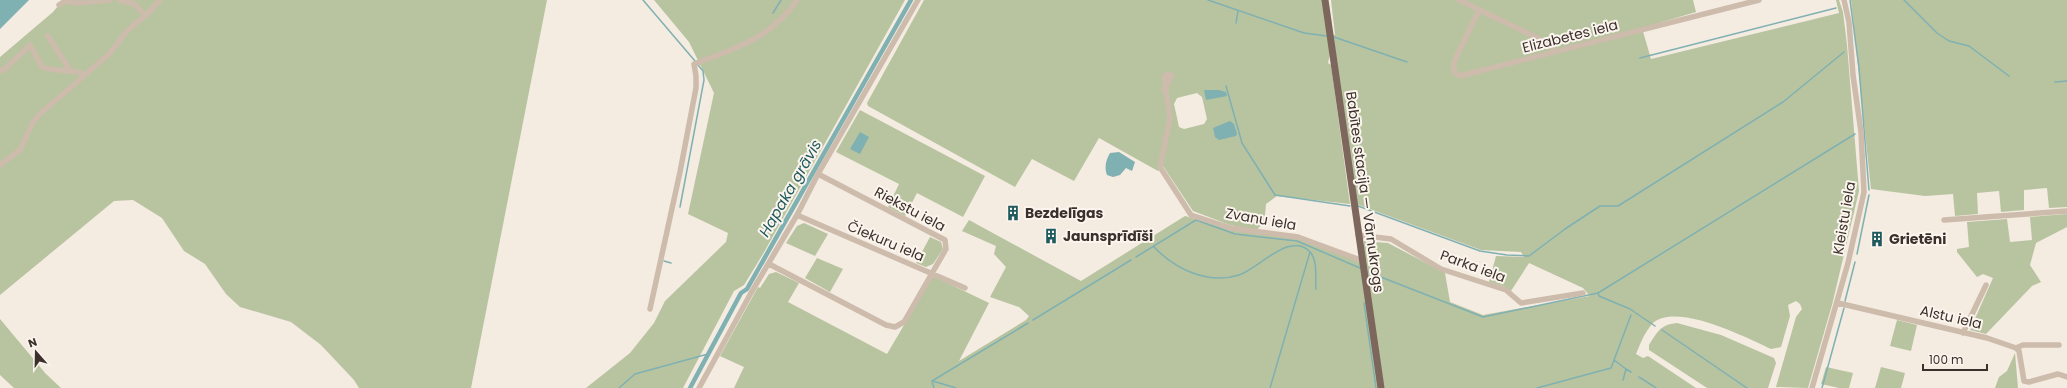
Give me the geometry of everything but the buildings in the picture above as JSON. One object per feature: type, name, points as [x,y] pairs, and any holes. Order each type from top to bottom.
[{"type":"main road","name":"Babītes stacija — Vārnukrogs","points":[[1325,0],[1381,388]]},
{"type":"street","points":[[59,5],[65,1],[77,3],[110,0]]},
{"type":"street","points":[[119,0],[135,4],[145,16]]},
{"type":"street","points":[[0,165],[20,150],[33,122],[40,114],[84,74],[109,54],[128,30],[145,16],[160,0]]},
{"type":"street","points":[[650,309],[680,172],[696,88],[694,64],[751,42],[769,31],[797,0]]},
{"type":"street","points":[[699,388],[751,293],[797,215],[818,174],[918,0]]},
{"type":"street","points":[[1460,0],[1550,44],[1554,52]]},
{"type":"street","name":"Elizabetes iela","points":[[1479,10],[1452,67],[1457,75],[1460,76],[1759,0]]},
{"type":"street","name":"Kleistu iela","points":[[1812,388],[1838,303],[1859,216],[1864,184],[1849,22],[1844,0]]},
{"type":"street","points":[[48,36],[70,70]]},
{"type":"street","points":[[0,71],[5,69],[30,45],[42,67],[59,71],[70,70],[84,74]]},
{"type":"street","name":"Zvanu iela","points":[[1164,90],[1170,119],[1160,166],[1191,215],[1230,228],[1298,237],[1363,261]]},
{"type":"street","name":"Riekstu iela","points":[[769,264],[886,325],[896,327],[904,322],[946,249],[945,240],[818,174]]},
{"type":"street","points":[[1944,220],[2067,211]]},
{"type":"street","name":"Čiekuru iela","points":[[797,215],[965,288]]},
{"type":"street","name":"Parka iela","points":[[1358,235],[1391,239],[1441,269],[1506,290],[1521,303],[1583,293]]},
{"type":"street","points":[[1963,333],[1986,285]]},
{"type":"street","name":"Alstu iela","points":[[1838,303],[1963,333],[2016,348],[2023,345],[2059,345]]},
{"type":"street","points":[[2016,348],[2019,351],[2024,381],[2029,382],[2058,374],[2067,377]]},
{"type":"green space","points":[[63,0],[547,0],[471,388],[359,388],[354,380],[321,345],[291,322],[240,307],[226,294],[205,264],[184,251],[162,218],[133,200],[114,201],[0,295],[0,57],[53,12]]},
{"type":"green space","points":[[654,0],[905,0],[763,254],[744,285],[734,291],[683,388],[586,388],[630,353],[654,323],[665,301],[726,242],[728,233],[688,214],[714,93],[689,42]]},
{"type":"green space","points":[[924,0],[1323,0],[1328,34],[1335,35],[1331,0],[1693,0],[1696,12],[1642,28],[1651,59],[1839,13],[1836,0],[1839,0],[1843,12],[1847,45],[1859,191],[1832,305],[1808,388],[1776,387],[1796,317],[1802,309],[1800,304],[1796,301],[1788,305],[1790,316],[1781,347],[1771,349],[1729,330],[1693,319],[1677,317],[1663,318],[1652,324],[1645,334],[1636,354],[1643,358],[1648,356],[1696,388],[734,388],[744,367],[720,356],[758,287],[760,288],[769,274],[776,272],[799,283],[788,302],[887,354],[933,276],[989,303],[959,361],[1026,320],[1029,316],[1019,307],[990,297],[1006,267],[994,254],[996,246],[962,231],[969,220],[1081,281],[1185,216],[1237,231],[1298,239],[1364,263],[1364,241],[1388,243],[1445,273],[1450,302],[1483,315],[1590,296],[1583,288],[1529,263],[1511,291],[1505,287],[1489,282],[1496,256],[1524,257],[1521,252],[1481,250],[1356,204],[1331,50],[1328,63],[1331,65],[1350,204],[1277,196],[1266,204],[1264,225],[1261,225],[1257,230],[1230,225],[1193,211],[1163,166],[1158,171],[1099,138],[1074,181],[1032,159],[1015,187],[868,106],[867,103]],"holes":[[[1197,93],[1202,97],[1207,119],[1204,124],[1184,129],[1179,127],[1174,104],[1177,98]]]},
{"type":"green space","points":[[1851,0],[2067,0],[2067,207],[2049,208],[2047,188],[2024,190],[2024,210],[2001,212],[1999,191],[1977,193],[1978,214],[1955,216],[1953,194],[1925,196],[1871,189]]},
{"type":"green space","points":[[860,110],[985,176],[963,217],[917,193],[905,216],[888,207],[899,184],[836,152]]},
{"type":"green space","points":[[2067,214],[2067,227],[2036,243],[2030,265],[2041,282],[2032,286],[1986,334],[1970,330],[1993,278],[1983,274],[1977,277],[1957,252],[1957,249],[1969,247],[1967,222],[2007,219],[2010,242],[2032,240],[2030,217]]},
{"type":"green space","points":[[804,223],[828,234],[815,256],[786,243],[797,226]]},
{"type":"green space","points":[[930,237],[941,242],[943,249],[933,264],[926,267],[916,263]]},
{"type":"green space","points":[[817,258],[843,269],[830,292],[805,278]]},
{"type":"green space","points":[[0,319],[46,374],[61,388],[14,388],[0,375]]},
{"type":"green space","points":[[1897,320],[1917,325],[1911,351],[1890,346]]},
{"type":"green space","points":[[1677,323],[1721,335],[1774,358],[1776,363],[1768,388],[1707,388],[1649,350],[1649,345],[1663,327]]},
{"type":"green space","points":[[2015,353],[2018,388],[1995,388],[1999,377],[2007,371]]},
{"type":"green space","points":[[1826,367],[1853,373],[1849,388],[1839,388],[1821,384]]},
{"type":"green space","points":[[1881,367],[1905,373],[1901,388],[1875,388]]},
{"type":"water","points":[[0,0],[29,0],[0,29]]},
{"type":"water","points":[[1204,90],[1219,90],[1226,92],[1227,96],[1206,100]]},
{"type":"water","points":[[1230,121],[1234,124],[1237,134],[1236,136],[1219,140],[1215,137],[1213,128]]},
{"type":"water","points":[[860,132],[869,137],[860,154],[850,149]]},
{"type":"water","points":[[1119,152],[1135,162],[1132,171],[1126,168],[1120,175],[1113,177],[1107,175],[1106,166],[1110,153]]},
{"type":"waterway","points":[[643,0],[695,61]]},
{"type":"waterway","points":[[773,13],[781,0]]},
{"type":"waterway","name":"Hapaka grāvis","points":[[690,388],[741,293],[747,289],[911,0]]},
{"type":"waterway","points":[[1208,0],[1304,33],[1327,36]]},
{"type":"waterway","points":[[1850,0],[1859,68],[1869,190]]},
{"type":"waterway","points":[[1904,0],[1937,33],[1949,41],[1969,46],[2009,76]]},
{"type":"waterway","points":[[1640,58],[1836,8]]},
{"type":"waterway","points":[[1236,23],[1238,11]]},
{"type":"waterway","points":[[1334,37],[1407,62]]},
{"type":"waterway","points":[[1358,206],[1480,251],[1507,255],[1529,256],[1565,229],[1600,206],[1618,206],[1783,102],[1844,52]]},
{"type":"waterway","points":[[680,207],[704,80],[703,71],[698,65]]},
{"type":"waterway","points":[[2055,82],[2067,81]]},
{"type":"waterway","points":[[1226,86],[1242,143],[1275,195],[1350,206]]},
{"type":"waterway","points":[[1368,272],[1483,317],[1598,293],[1855,134]]},
{"type":"waterway","points":[[1857,254],[1869,195]]},
{"type":"waterway","points":[[1136,257],[1196,220],[1235,234],[1297,241],[1360,268]]},
{"type":"waterway","points":[[1154,247],[1162,255],[1182,268],[1193,273],[1216,278],[1227,278],[1239,275],[1285,248],[1294,245],[1303,247],[1311,253],[1315,261],[1316,289]]},
{"type":"waterway","points":[[1270,388],[1310,252]]},
{"type":"waterway","points":[[1033,320],[1131,260]]},
{"type":"waterway","points":[[664,261],[671,263]]},
{"type":"waterway","points":[[1845,301],[1855,262]]},
{"type":"waterway","points":[[1598,293],[1599,296],[1630,309],[1655,326]]},
{"type":"waterway","points":[[1364,303],[1376,388]]},
{"type":"waterway","points":[[1822,388],[1844,308]]},
{"type":"waterway","points":[[1537,388],[1611,368],[1631,315]]},
{"type":"waterway","points":[[932,381],[1028,323]]},
{"type":"waterway","points":[[1662,330],[1747,388]]},
{"type":"waterway","points":[[619,388],[635,374],[708,354]]},
{"type":"waterway","points":[[1614,360],[1626,369],[1623,380]]},
{"type":"waterway","points":[[1626,369],[1631,372]]},
{"type":"waterway","points":[[1639,377],[1656,388]]},
{"type":"waterway","points":[[932,381],[934,388]]},
{"type":"waterway","points":[[933,381],[956,388]]},
{"type":"place","name":"Bezdelīgas","points":[[1013,213]]},
{"type":"place","name":"Jaunsprīdīši","points":[[1051,236]]},
{"type":"place","name":"Grietēni","points":[[1877,239]]}]
